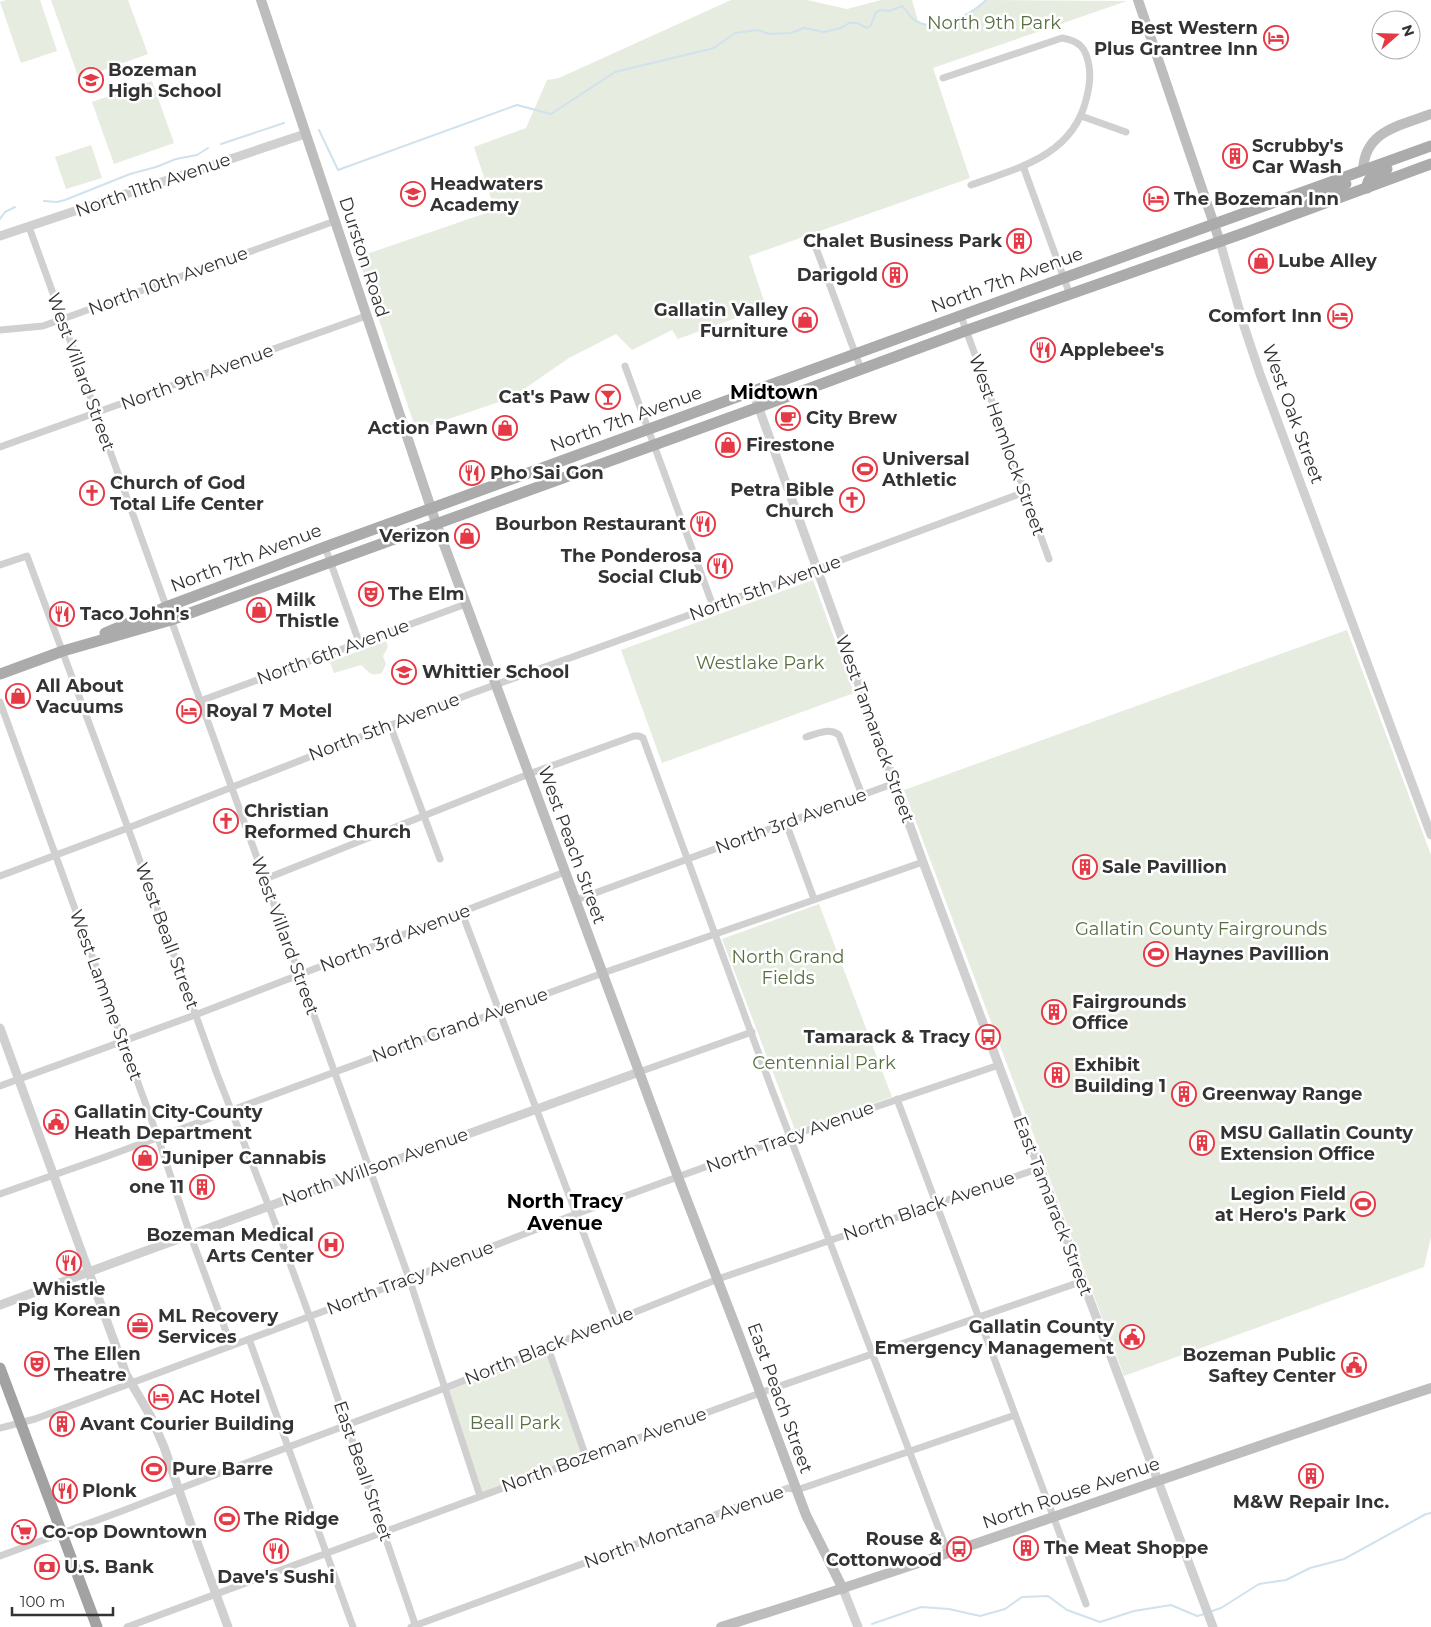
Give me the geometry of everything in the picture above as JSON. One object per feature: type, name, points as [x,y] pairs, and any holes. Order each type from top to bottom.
[{"type":"highway","points":[[0,1368],[97,1627]]},
{"type":"main road","name":"Durston Road","points":[[261,0],[436,524]]},
{"type":"main road","name":"West Oak Street","points":[[1138,0],[1220,242]]},
{"type":"main road","points":[[1293,215],[1329,191],[1355,181],[1363,170],[1368,147],[1380,135],[1431,114]]},
{"type":"main road","name":"North 7th Avenue","points":[[0,674],[62,651],[166,606],[325,546],[1431,146]]},
{"type":"main road","points":[[1367,188],[1370,178],[1377,173],[1431,152]]},
{"type":"main road","name":"North 7th Avenue","points":[[62,651],[171,620],[654,446],[965,331],[1220,242],[1431,164]]},
{"type":"main road","name":"West Peach Street","points":[[436,524],[678,1177]]},
{"type":"main road","name":"East Peach Street","points":[[678,1177],[806,1515],[842,1589]]},
{"type":"main road","name":"North Rouse Avenue","points":[[721,1627],[842,1589],[1054,1517],[1156,1480],[1431,1388]]},
{"type":"street","points":[[943,78],[1062,38],[1073,40],[1083,47],[1090,72],[1081,116],[1065,140],[1043,156],[1024,166],[971,185]]},
{"type":"street","points":[[1081,116],[1126,132]]},
{"type":"street","name":"North 11th Avenue","points":[[0,236],[306,134]]},
{"type":"street","points":[[1024,166],[1070,294]]},
{"type":"street","name":"North 10th Avenue","points":[[0,330],[43,326],[62,320],[334,221]]},
{"type":"street","name":"West Villard Street","points":[[29,227],[409,1278],[480,1496]]},
{"type":"street","name":"West Oak Street","points":[[1220,242],[1260,374],[1431,835]]},
{"type":"street","points":[[816,248],[861,370]]},
{"type":"street","name":"North 9th Avenue","points":[[0,447],[366,316]]},
{"type":"street","name":"West Hemlock Street","points":[[960,316],[1049,559]]},
{"type":"street","points":[[625,366],[713,606]]},
{"type":"street","name":"West Tamarack Street","points":[[753,392],[922,862],[999,1065]]},
{"type":"street","name":"North 5th Avenue","points":[[0,876],[496,685],[1025,492]]},
{"type":"street","points":[[325,546],[360,642]]},
{"type":"street","name":"West Beall Street","points":[[0,566],[27,556],[195,1015],[310,1316]]},
{"type":"street","name":"North 6th Avenue","points":[[200,701],[466,604]]},
{"type":"street","name":"West Lamme Street","points":[[0,702],[231,1345]]},
{"type":"street","points":[[390,726],[440,859]]},
{"type":"street","points":[[806,737],[832,730],[839,734],[862,795]]},
{"type":"street","points":[[265,879],[529,774],[634,736],[643,738],[714,933],[948,1553]]},
{"type":"street","name":"North 3rd Avenue","points":[[576,900],[895,784]]},
{"type":"street","points":[[786,823],[814,899]]},
{"type":"street","name":"North Grand Avenue","points":[[0,1194],[158,1138],[602,973],[922,862]]},
{"type":"street","name":"North 3rd Avenue","points":[[0,1086],[195,1015],[565,872]]},
{"type":"street","points":[[462,912],[616,1319]]},
{"type":"street","points":[[0,1028],[126,1374],[160,1438],[228,1627]]},
{"type":"street","name":"North Willson Avenue","points":[[0,1305],[190,1234],[752,1032]]},
{"type":"street","name":"North Tracy Avenue","points":[[0,1428],[35,1419],[576,1214],[790,1136],[999,1065]]},
{"type":"street","name":"East Tamarack Street","points":[[999,1065],[1083,1281],[1211,1623]]},
{"type":"street","points":[[897,1099],[1086,1604]]},
{"type":"street","name":"North Black Avenue","points":[[0,1556],[445,1388],[718,1279],[1040,1168]]},
{"type":"street","name":"North Bozeman Avenue","points":[[127,1627],[760,1393],[1083,1281]]},
{"type":"street","name":"East Beall Street","points":[[310,1316],[414,1626]]},
{"type":"street","points":[[249,1339],[353,1627]]},
{"type":"street","points":[[548,1348],[586,1457]]},
{"type":"street","name":"North Montana Avenue","points":[[414,1626],[788,1488],[797,1490],[1015,1415]]},
{"type":"street","name":"East Peach Street","points":[[842,1589],[858,1627]]},
{"type":"green space","points":[[6,0],[40,0],[57,51],[21,63],[0,2]]},
{"type":"green space","points":[[51,0],[128,0],[148,54],[79,79]]},
{"type":"green space","name":"North 9th Park","points":[[731,0],[807,0],[847,9],[881,0],[912,0],[919,24],[955,20],[971,12],[986,0],[1127,1],[933,68],[970,178],[749,256],[766,307],[678,339],[672,330],[632,350],[616,334],[569,358],[511,398],[416,430],[358,257],[495,210],[474,147],[526,128],[547,80],[559,78]]},
{"type":"green space","points":[[152,81],[174,143],[114,164],[92,102]]},
{"type":"green space","points":[[91,145],[102,178],[66,189],[55,157]]},
{"type":"green space","name":"Westlake Park","points":[[813,580],[854,693],[662,763],[621,650]]},
{"type":"green space","name":"Gallatin County Fairgrounds","points":[[1347,630],[1431,855],[1431,1237],[1424,1267],[1124,1376],[904,790]]},
{"type":"green space","points":[[386,641],[388,647],[383,656],[386,664],[382,673],[372,674],[361,665],[334,673],[330,662]]},
{"type":"green space","points":[[819,904],[892,1097],[795,1130],[722,939]]},
{"type":"green space","name":"Beall Park","points":[[548,1348],[586,1457],[480,1496],[445,1388]]},
{"type":"waterway","points":[[319,130],[338,170],[517,105],[551,114],[615,72],[714,48],[735,33],[758,30],[769,34],[791,33],[804,28],[824,32],[841,28],[849,23],[857,23],[867,28],[871,25],[876,12],[881,10],[889,11],[902,6],[915,21],[935,25],[963,16],[986,0]]},
{"type":"waterway","points":[[221,144],[284,123]]},
{"type":"waterway","points":[[44,201],[57,202],[65,200],[130,174],[176,159],[197,155],[208,148]]},
{"type":"waterway","points":[[0,219],[5,212],[15,207]]},
{"type":"waterway","points":[[1212,1611],[1221,1608],[1259,1584],[1286,1580],[1310,1568],[1344,1559],[1431,1513]]},
{"type":"waterway","points":[[872,1624],[921,1607],[949,1609],[980,1616],[1005,1609],[1022,1597],[1048,1596],[1067,1610],[1100,1622],[1134,1611],[1171,1605],[1197,1616],[1205,1614]]},
{"type":"place","name":"Best Western Plus Grantree Inn","points":[[1276,38]]},
{"type":"place","name":"Bozeman High School","points":[[91,80]]},
{"type":"place","name":"Scrubby's Car Wash","points":[[1235,156]]},
{"type":"place","name":"Headwaters Academy","points":[[413,194]]},
{"type":"place","name":"The Bozeman Inn","points":[[1156,199]]},
{"type":"place","name":"Chalet Business Park","points":[[1019,241]]},
{"type":"place","name":"Lube Alley","points":[[1261,261]]},
{"type":"place","name":"Darigold","points":[[895,275]]},
{"type":"place","name":"Comfort Inn","points":[[1340,316]]},
{"type":"place","name":"Gallatin Valley Furniture","points":[[805,320]]},
{"type":"place","name":"Applebee's","points":[[1043,350]]},
{"type":"place","name":"Cat's Paw","points":[[608,397]]},
{"type":"place","name":"City Brew","points":[[788,418]]},
{"type":"place","name":"Action Pawn","points":[[505,428]]},
{"type":"place","name":"Firestone","points":[[728,445]]},
{"type":"place","name":"Universal Athletic","points":[[865,469]]},
{"type":"place","name":"Pho Sai Gon","points":[[472,473]]},
{"type":"place","name":"Church of God Total Life Center","points":[[92,493]]},
{"type":"place","name":"Petra Bible Church","points":[[852,500]]},
{"type":"place","name":"Bourbon Restaurant","points":[[703,524]]},
{"type":"place","name":"Verizon","points":[[467,536]]},
{"type":"place","name":"The Ponderosa Social Club","points":[[720,566]]},
{"type":"place","name":"The Elm","points":[[371,594]]},
{"type":"place","name":"Milk Thistle","points":[[259,610]]},
{"type":"place","name":"Taco John's","points":[[62,614]]},
{"type":"place","name":"Whittier School","points":[[404,672]]},
{"type":"place","name":"All About Vacuums","points":[[18,696]]},
{"type":"place","name":"Royal 7 Motel","points":[[189,711]]},
{"type":"place","name":"Christian Reformed Church","points":[[226,821]]},
{"type":"place","name":"Sale Pavillion","points":[[1085,867]]},
{"type":"place","name":"Haynes Pavillion","points":[[1156,954]]},
{"type":"place","name":"Fairgrounds Office","points":[[1054,1012]]},
{"type":"place","name":"Tamarack & Tracy","points":[[988,1037]]},
{"type":"place","name":"Exhibit Building 1","points":[[1057,1075]]},
{"type":"place","name":"Greenway Range","points":[[1184,1094]]},
{"type":"place","name":"Gallatin City-County Heath Department","points":[[56,1122]]},
{"type":"place","name":"MSU Gallatin County Extension Office","points":[[1202,1143]]},
{"type":"place","name":"Juniper Cannabis","points":[[145,1158]]},
{"type":"place","name":"one 11","points":[[202,1187]]},
{"type":"place","name":"Legion Field at Hero's Park","points":[[1363,1204]]},
{"type":"place","name":"Bozeman Medical Arts Center","points":[[331,1245]]},
{"type":"place","name":"Whistle Pig Korean","points":[[69,1263]]},
{"type":"place","name":"ML Recovery Services","points":[[140,1326]]},
{"type":"place","name":"Gallatin County Emergency Management","points":[[1132,1337]]},
{"type":"place","name":"The Ellen Theatre","points":[[37,1364]]},
{"type":"place","name":"Bozeman Public Saftey Center","points":[[1354,1365]]},
{"type":"place","name":"AC Hotel","points":[[161,1397]]},
{"type":"place","name":"Avant Courier Building","points":[[62,1424]]},
{"type":"place","name":"Pure Barre","points":[[154,1469]]},
{"type":"place","name":"M&W Repair Inc.","points":[[1311,1476]]},
{"type":"place","name":"Plonk","points":[[65,1491]]},
{"type":"place","name":"The Ridge","points":[[227,1519]]},
{"type":"place","name":"Co-op Downtown","points":[[24,1532]]},
{"type":"place","name":"The Meat Shoppe","points":[[1026,1548]]},
{"type":"place","name":"Rouse & Cottonwood","points":[[959,1549]]},
{"type":"place","name":"Dave's Sushi","points":[[276,1551]]},
{"type":"place","name":"U.S. Bank","points":[[47,1567]]},
{"type":"district","name":"Midtown","points":[[774,392]]},
{"type":"district","name":"North Tracy Avenue","points":[[565,1212]]},
{"type":"park label","name":"North Grand Fields","points":[[788,968]]},
{"type":"park label","name":"Centennial Park","points":[[824,1063]]}]
